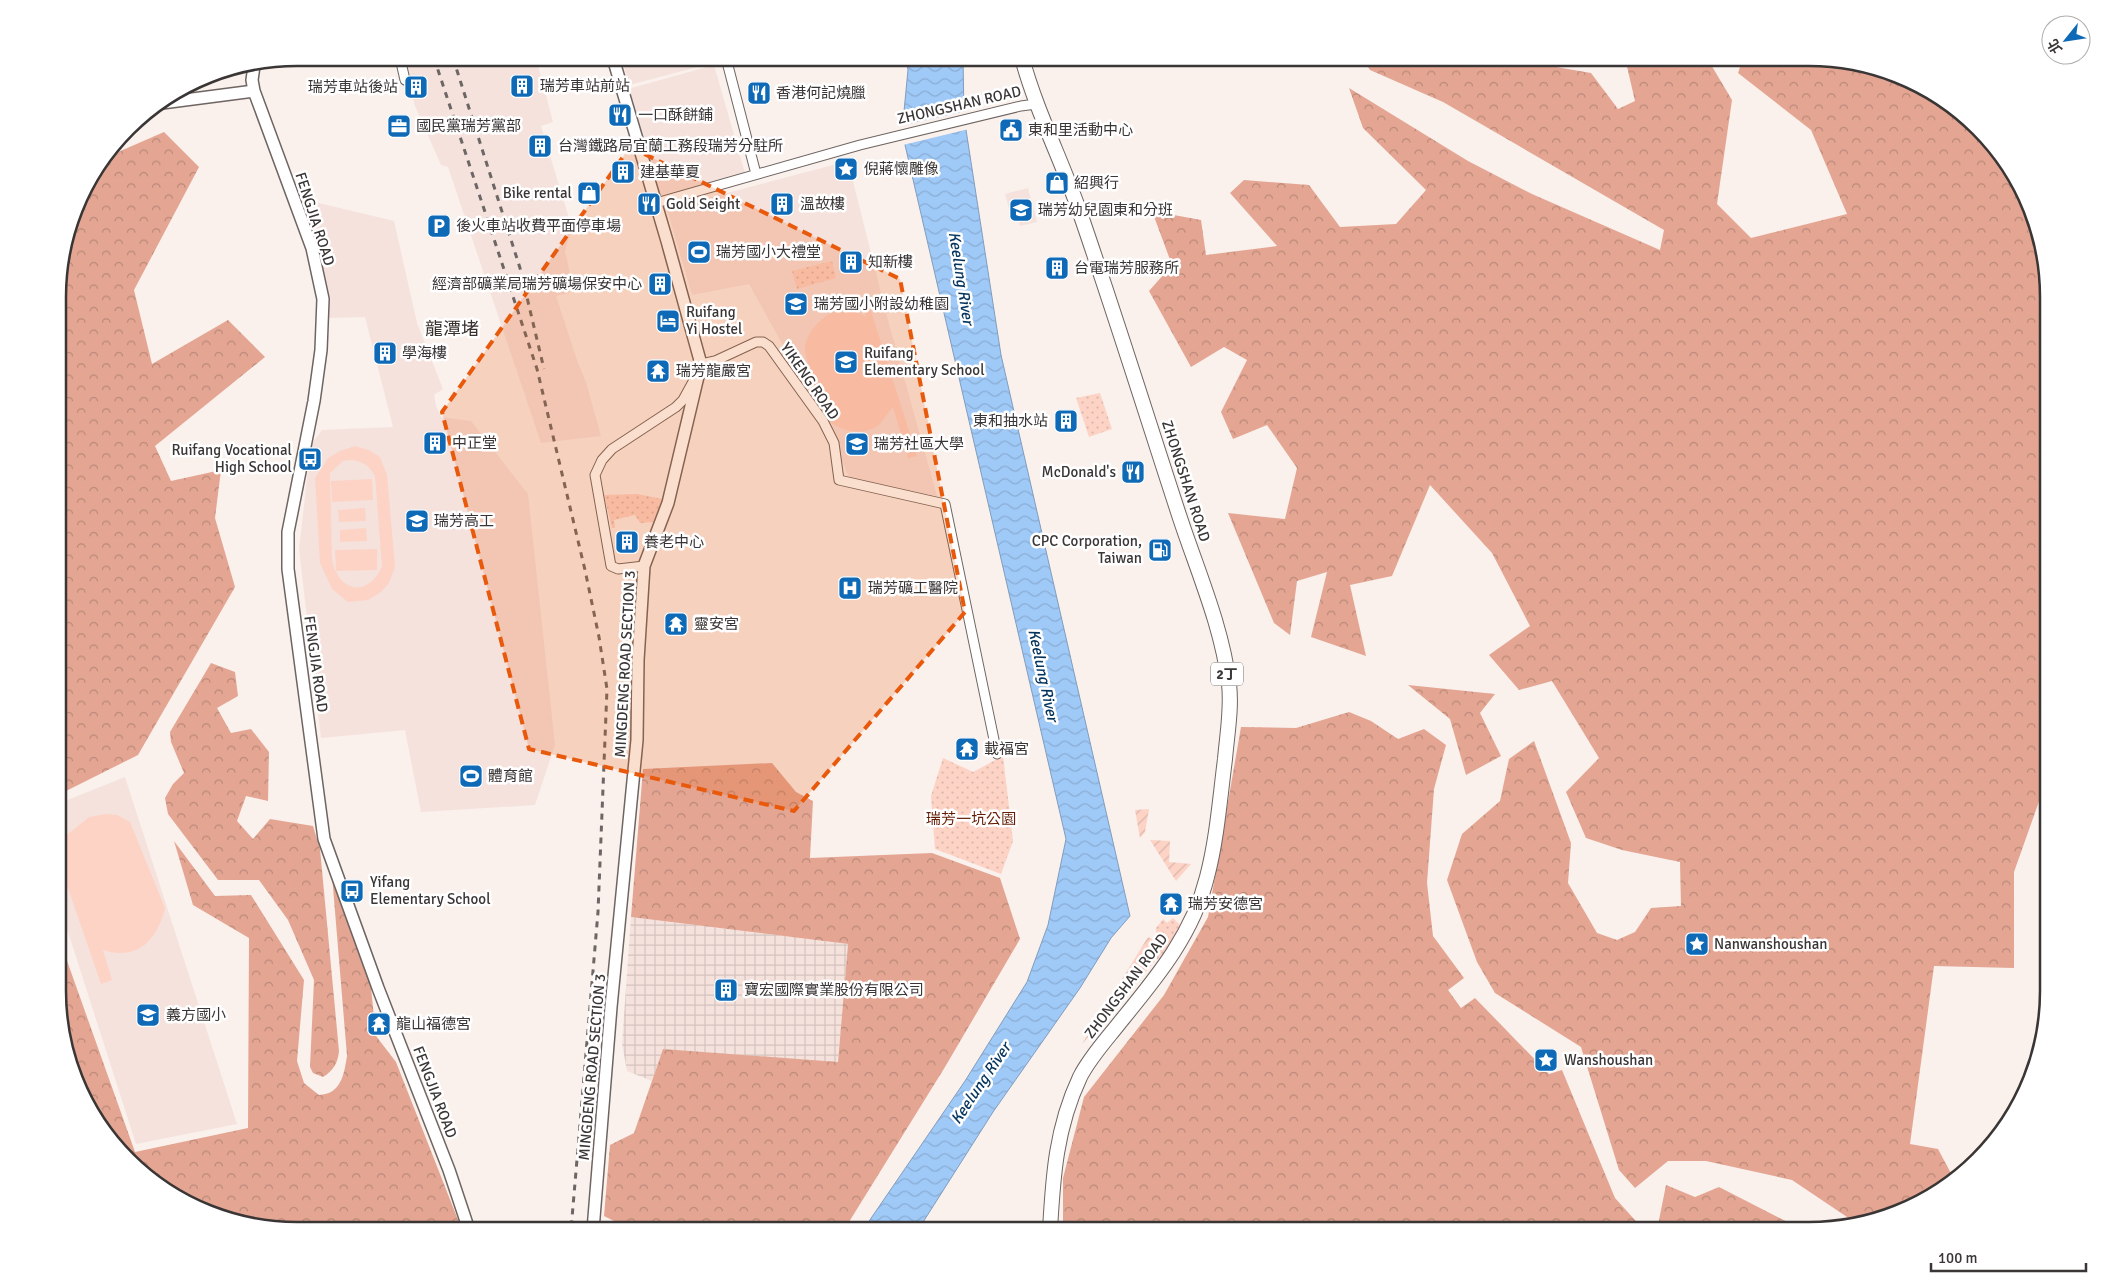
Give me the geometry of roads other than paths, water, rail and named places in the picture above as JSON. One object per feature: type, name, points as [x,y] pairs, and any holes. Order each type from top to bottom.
[{"type":"main road","name":"2丁","points":[[1024,66],[1036,104]]},
{"type":"main road","name":"ZHONGSHAN ROAD","points":[[1036,104],[1052,138],[1079,210],[1150,422],[1218,633],[1229,685],[1229,717],[1222,786],[1210,868],[1202,897],[1188,929],[1167,965],[1100,1048],[1080,1079],[1057,1147],[1051,1222]]},
{"type":"street","points":[[402,66],[405,80]]},
{"type":"street","name":"MINGDENG ROAD SECTION 3","points":[[594,1222],[611,1007],[637,740],[638,660],[644,566],[668,503],[701,364],[615,66]]},
{"type":"street","points":[[728,66],[756,174]]},
{"type":"street","points":[[175,101],[254,90],[254,71]]},
{"type":"street","name":"FENGJIA ROAD","points":[[254,90],[307,232],[323,299],[321,350],[314,401],[288,532],[287,546],[288,569],[324,839],[378,988],[449,1170],[466,1222]]},
{"type":"street","name":"ZHONGSHAN ROAD","points":[[656,203],[860,145],[1036,104]]},
{"type":"street","name":"YIKENG ROAD","points":[[701,364],[716,361],[756,342],[762,342],[769,346],[823,421],[834,443],[839,480],[946,504],[997,754]]},
{"type":"street","points":[[644,566],[618,569],[611,566],[595,475],[602,460],[612,449],[683,400],[701,364]]},
{"type":"water","name":"Keelung River","points":[[907,66],[963,66],[964,117],[1001,355],[1130,916],[1111,938],[1080,988],[993,1112],[923,1222],[868,1222],[965,1081],[1027,982],[1048,925],[1066,839],[902,132]]},
{"type":"railway","points":[[437,66],[537,369],[585,570],[599,637],[607,689],[598,912],[572,1222]]},
{"type":"railway","points":[[456,66],[520,268],[544,369]]},
{"type":"place","name":"瑞芳車站前站","points":[[522,86]]},
{"type":"place","name":"瑞芳車站後站","points":[[416,87]]},
{"type":"place","name":"香港何記燒臘","points":[[759,93]]},
{"type":"place","name":"一口酥餅鋪","points":[[620,115]]},
{"type":"place","name":"國民黨瑞芳黨部","points":[[399,126]]},
{"type":"place","name":"東和里活動中心","points":[[1011,130]]},
{"type":"place","name":"台灣鐵路局宜蘭工務段瑞芳分駐所","points":[[540,146]]},
{"type":"place","name":"倪蔣懷雕像","points":[[846,169]]},
{"type":"place","name":"建基華夏","points":[[623,172]]},
{"type":"place","name":"紹興行","points":[[1057,183]]},
{"type":"place","name":"Bike rental","points":[[589,193]]},
{"type":"place","name":"Gold Seight","points":[[649,204]]},
{"type":"place","name":"溫故樓","points":[[782,204]]},
{"type":"place","name":"瑞芳幼兒園東和分班","points":[[1021,210]]},
{"type":"place","name":"後火車站收費平面停車場","points":[[439,226]]},
{"type":"place","name":"瑞芳國小大禮堂","points":[[699,252]]},
{"type":"place","name":"知新樓","points":[[851,262]]},
{"type":"place","name":"台電瑞芳服務所","points":[[1057,268]]},
{"type":"place","name":"經濟部礦業局瑞芳礦場保安中心","points":[[660,284]]},
{"type":"place","name":"瑞芳國小附設幼稚園","points":[[796,304]]},
{"type":"place","name":"Ruifang Yi Hostel","points":[[668,321]]},
{"type":"place","name":"學海樓","points":[[385,353]]},
{"type":"place","name":"Ruifang Elementary School","points":[[846,362]]},
{"type":"place","name":"瑞芳龍嚴宮","points":[[658,371]]},
{"type":"place","name":"東和抽水站","points":[[1066,421]]},
{"type":"place","name":"中正堂","points":[[435,443]]},
{"type":"place","name":"瑞芳社區大學","points":[[857,444]]},
{"type":"place","name":"Ruifang Vocational High School","points":[[310,459]]},
{"type":"place","name":"McDonald's","points":[[1133,472]]},
{"type":"place","name":"瑞芳高工","points":[[417,521]]},
{"type":"place","name":"養老中心","points":[[627,542]]},
{"type":"place","name":"CPC Corporation, Taiwan","points":[[1160,550]]},
{"type":"place","name":"瑞芳礦工醫院","points":[[850,588]]},
{"type":"place","name":"靈安宮","points":[[676,624]]},
{"type":"place","name":"載福宮","points":[[967,749]]},
{"type":"place","name":"體育館","points":[[471,776]]},
{"type":"place","name":"Yifang Elementary School","points":[[352,891]]},
{"type":"place","name":"瑞芳安德宮","points":[[1171,904]]},
{"type":"place","name":"Nanwanshoushan","points":[[1697,944]]},
{"type":"place","name":"寶宏國際實業股份有限公司","points":[[726,990]]},
{"type":"place","name":"義方國小","points":[[148,1015]]},
{"type":"place","name":"龍山福德宮","points":[[379,1024]]},
{"type":"place","name":"Wanshoushan","points":[[1546,1060]]},
{"type":"district","name":"龍潭堵","points":[[452,329]]},
{"type":"park label","name":"瑞芳一坑公園","points":[[971,819]]}]
